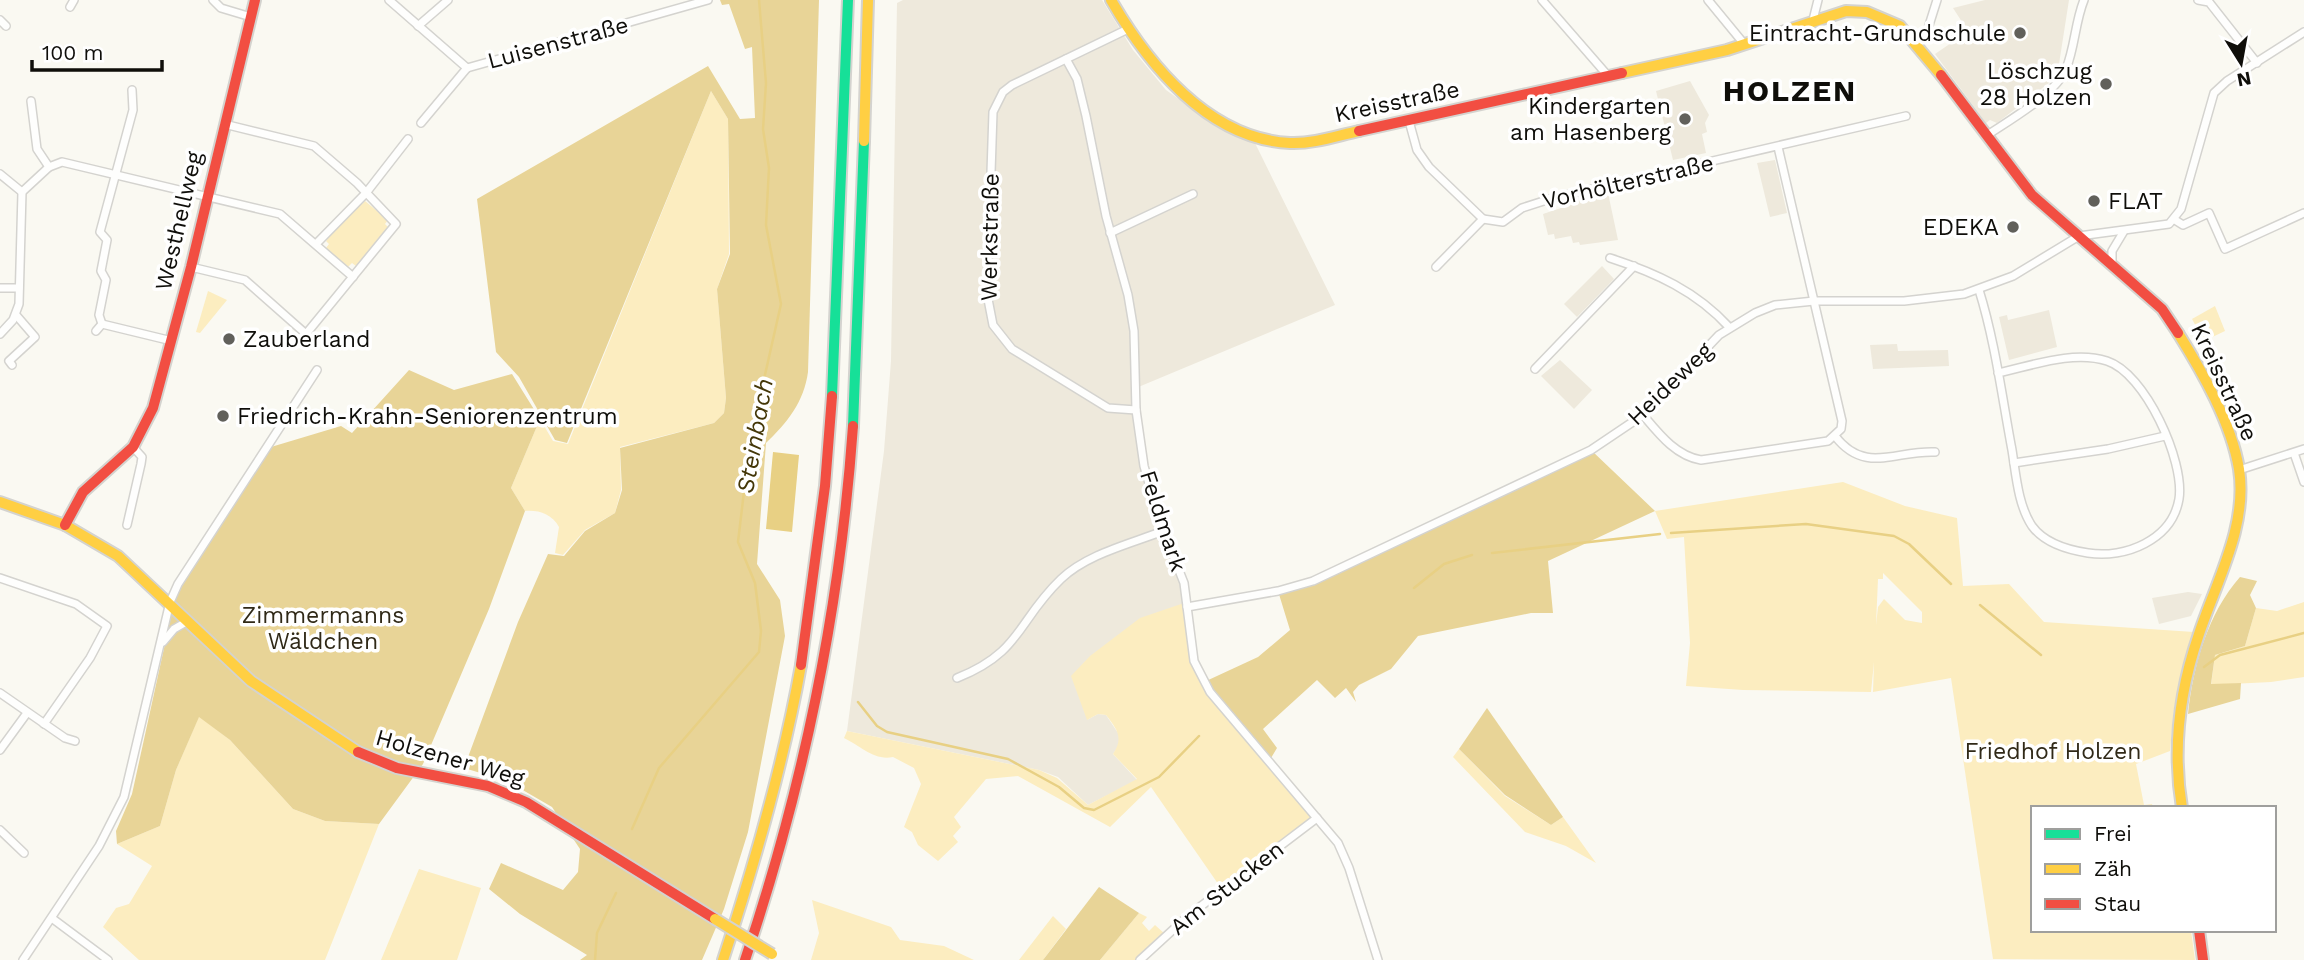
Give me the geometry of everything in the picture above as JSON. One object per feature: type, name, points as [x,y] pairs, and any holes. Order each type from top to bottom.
[{"type":"main road","name":"Westhellweg","points":[[65,525],[83,492],[133,447],[153,408],[191,267],[255,0]]},
{"type":"main road","points":[[723,960],[778,786],[803,673],[820,554],[835,356],[848,0]]},
{"type":"main road","points":[[745,960],[786,833],[812,733],[839,570],[855,372],[868,0]]},
{"type":"main road","name":"Kreisstraße","points":[[1111,0],[1150,62],[1192,99],[1233,125],[1267,139],[1301,144],[1745,45],[1846,11],[1867,12],[1900,26],[1917,44],[2032,195],[2154,301],[2180,334],[2229,432],[2239,470],[2240,505],[2234,539],[2198,637],[2179,707],[2176,771],[2182,806]]},
{"type":"main road","name":"Holzener Weg","points":[[0,502],[65,525],[118,556],[260,688],[350,749],[397,768],[488,786],[526,802],[777,957]]},
{"type":"main road","points":[[2199,932],[2203,960]]},
{"type":"street","points":[[214,0],[221,8],[250,17]]},
{"type":"street","name":"Luisenstraße","points":[[389,0],[467,68],[708,0]]},
{"type":"street","points":[[418,26],[449,0]]},
{"type":"street","points":[[1542,0],[1609,77]]},
{"type":"street","points":[[1708,0],[1745,45]]},
{"type":"street","points":[[1813,20],[1818,0]]},
{"type":"street","points":[[1917,44],[1925,38],[1937,0]]},
{"type":"street","points":[[1986,136],[2043,95],[2063,74],[2076,19],[2084,0]]},
{"type":"street","points":[[2198,0],[2209,2],[2257,62]]},
{"type":"street","points":[[0,20],[6,26]]},
{"type":"street","points":[[1066,59],[1128,29]]},
{"type":"street","points":[[2175,220],[2181,209],[2214,93],[2304,33]]},
{"type":"street","name":"Feldmark","points":[[1066,59],[1077,79],[1110,233],[1132,314],[1136,410],[1144,466],[1163,531],[1177,561],[1187,607],[1192,651],[1204,682],[1338,844],[1349,868],[1378,960]]},
{"type":"street","name":"Werkstraße","points":[[1066,59],[1012,85],[1003,92],[993,112],[988,306],[1000,337],[1012,349],[1108,408],[1136,410]]},
{"type":"street","points":[[421,123],[467,68]]},
{"type":"street","points":[[102,324],[99,315],[106,280],[101,271],[107,240],[100,232],[133,110],[132,90]]},
{"type":"street","points":[[31,101],[37,149],[49,167]]},
{"type":"street","name":"Vorhölterstraße","points":[[1483,219],[1503,222],[1532,204],[1906,116]]},
{"type":"street","points":[[1409,121],[1417,150],[1429,167],[1483,219],[1436,267]]},
{"type":"street","points":[[191,267],[245,280],[306,334],[396,224],[314,146],[224,124]]},
{"type":"street","points":[[316,244],[366,193],[408,139]]},
{"type":"street","points":[[1643,415],[1676,448],[1689,458],[1701,460],[1774,450],[1828,440],[1835,436],[1842,421],[1778,147]]},
{"type":"street","points":[[0,334],[16,315],[22,192],[49,167],[68,161],[280,214],[353,277]]},
{"type":"street","points":[[0,174],[22,192]]},
{"type":"street","points":[[1110,233],[1193,194]]},
{"type":"street","name":"Heideweg","points":[[1187,607],[1278,591],[1345,568],[1591,450],[1643,415],[1728,327],[1773,306],[1814,301],[1923,300],[1979,289],[2025,270],[2079,236],[2162,226],[2175,220],[2183,225],[2209,213],[2225,249],[2304,213]]},
{"type":"street","points":[[2112,263],[2112,251],[2124,231]]},
{"type":"street","points":[[1610,258],[1678,285],[1728,327]]},
{"type":"street","points":[[1535,369],[1634,266]]},
{"type":"street","points":[[0,288],[19,288]]},
{"type":"street","points":[[1979,289],[2014,463],[2027,516],[2039,534],[2074,550],[2094,554],[2115,552],[2150,541],[2171,522],[2176,511],[2179,482],[2165,436],[2152,406],[2137,381],[2126,370],[2106,360],[2070,358],[1998,373]]},
{"type":"street","points":[[12,365],[9,361],[35,337],[16,315]]},
{"type":"street","points":[[96,331],[102,324]]},
{"type":"street","points":[[102,324],[172,341]]},
{"type":"street","points":[[23,960],[53,919],[99,846],[124,797],[170,602],[178,584],[317,370]]},
{"type":"street","points":[[1835,436],[1846,448],[1867,458],[1935,452]]},
{"type":"street","points":[[2014,463],[2108,449],[2165,436]]},
{"type":"street","points":[[127,525],[142,457],[133,447]]},
{"type":"street","points":[[2239,470],[2304,449]]},
{"type":"street","points":[[2294,453],[2304,482]]},
{"type":"street","points":[[957,678],[982,668],[1003,654],[1069,573],[1093,559],[1163,531]]},
{"type":"street","points":[[0,578],[76,604],[107,626],[90,657],[44,724]]},
{"type":"street","points":[[160,646],[174,629],[189,621]]},
{"type":"street","points":[[0,693],[26,713],[75,741]]},
{"type":"street","points":[[0,750],[26,713]]},
{"type":"street","name":"Am Stucken","points":[[1140,960],[1188,916],[1317,818]]},
{"type":"street","points":[[0,830],[24,853]]},
{"type":"street","points":[[53,919],[108,960]]},
{"type":"shaded area","points":[[903,0],[1102,0],[1133,50],[1166,90],[1207,119],[1255,143],[1335,305],[1136,388],[1144,466],[1187,602],[1087,720],[1098,714],[1106,715],[1120,736],[1120,744],[1113,754],[1137,780],[1088,805],[1058,777],[1039,770],[847,731],[884,451],[891,361],[897,3]]},
{"type":"shaded area","points":[[1985,0],[2069,0],[2059,64],[2049,72],[2054,79],[1997,123],[1990,120],[1986,123],[1935,54],[1954,41],[1950,36],[1964,25],[1953,8]]},
{"type":"shaded area","name":"Kindergarten am Hasenberg","points":[[1690,81],[1709,115],[1705,123],[1707,132],[1702,134],[1706,153],[1673,160],[1656,91]]},
{"type":"shaded area","points":[[1775,160],[1787,213],[1770,217],[1757,163]]},
{"type":"shaded area","points":[[1608,193],[1618,240],[1580,245],[1579,242],[1573,243],[1571,236],[1555,239],[1554,234],[1548,235],[1543,214],[1564,207],[1564,204]]},
{"type":"shaded area","points":[[1602,266],[1614,279],[1577,317],[1564,304]]},
{"type":"shaded area","points":[[2049,310],[2057,347],[2009,360],[1999,317],[2007,315],[2008,320]]},
{"type":"shaded area","points":[[1897,344],[1898,351],[1948,350],[1949,366],[1873,369],[1870,345]]},
{"type":"shaded area","points":[[1560,360],[1592,390],[1574,409],[1541,376]]},
{"type":"shaded area","points":[[773,452],[799,455],[792,532],[766,529]]},
{"type":"shaded area","points":[[2188,592],[2202,594],[2191,616],[2159,624],[2152,598]]},
{"type":"green space","points":[[720,0],[819,0],[808,372],[803,393],[793,411],[766,443],[757,564],[780,600],[785,636],[748,832],[724,909],[702,960],[580,960],[587,955],[520,914],[489,889],[501,863],[563,890],[578,872],[580,849],[552,807],[507,781],[464,768],[518,622],[548,554],[564,556],[585,531],[615,513],[622,490],[620,448],[714,423],[724,413],[726,398],[717,289],[730,254],[728,119],[711,91],[567,443],[555,440],[519,377],[496,352],[477,199],[708,66],[740,119],[755,118],[752,47],[745,49],[729,4],[722,5]]},
{"type":"green space","points":[[711,91],[728,119],[729,254],[717,289],[726,398],[724,413],[714,423],[620,447],[621,490],[615,513],[585,530],[563,555],[555,553],[559,527],[545,514],[525,511],[511,488],[540,419],[553,441],[568,444]]},
{"type":"green space","points":[[365,201],[388,220],[385,224],[389,228],[356,266],[352,263],[348,267],[326,248],[329,244],[326,241],[359,202],[362,204]]},
{"type":"green space","points":[[208,291],[227,300],[200,333],[196,332]]},
{"type":"green space","points":[[2215,306],[2225,331],[2204,341],[2192,319]]},
{"type":"green space","name":"Zimmermanns Wäldchen","points":[[409,370],[454,390],[512,374],[540,419],[511,488],[525,511],[489,609],[423,764],[379,824],[325,821],[293,809],[230,740],[199,717],[176,770],[160,826],[117,844],[116,831],[132,794],[177,589],[271,447],[341,426],[352,433]]},
{"type":"green space","points":[[1591,450],[1655,511],[1548,561],[1553,613],[1531,613],[1418,636],[1391,669],[1359,685],[1353,692],[1356,702],[1346,688],[1335,698],[1317,680],[1263,729],[1277,748],[1271,758],[1230,716],[1204,682],[1258,657],[1290,630],[1278,591],[1313,581]]},
{"type":"green space","name":"Friedhof Holzen","points":[[1843,482],[1905,506],[1957,518],[1963,586],[2009,584],[2044,622],[2194,632],[2174,708],[2170,751],[2136,764],[2144,805],[2152,806],[2031,806],[2031,932],[2191,932],[2195,960],[1993,959],[1951,678],[1873,692],[1874,662],[1871,692],[1743,690],[1686,686],[1690,643],[1684,537],[1667,539],[1655,511]],"holes":[[[1883,573],[1922,612],[1922,623],[1905,620],[1884,599],[1878,607],[1876,625],[1878,579],[1883,579]]]},
{"type":"green space","points":[[2240,577],[2257,581],[2250,595],[2256,608],[2245,646],[2215,655],[2211,684],[2241,683],[2240,699],[2188,714],[2204,641],[2219,607]]},
{"type":"green space","points":[[1187,602],[1189,633],[1204,682],[1317,818],[1223,891],[1151,787],[1110,827],[1018,776],[986,779],[954,817],[961,827],[953,836],[958,842],[938,861],[918,845],[912,832],[904,827],[921,784],[914,768],[893,757],[874,755],[844,738],[847,731],[1039,770],[1057,778],[1088,805],[1137,779],[1113,754],[1119,738],[1106,715],[1098,714],[1087,720],[1071,676],[1090,656],[1140,618]]},
{"type":"green space","points":[[2304,602],[2304,677],[2271,682],[2211,685],[2215,655],[2245,646],[2256,608],[2277,611]]},
{"type":"green space","points":[[1487,708],[1563,817],[1551,825],[1505,795],[1459,749]]},
{"type":"green space","points":[[199,716],[230,740],[293,809],[325,821],[379,824],[325,960],[139,960],[103,927],[116,908],[129,904],[152,866],[117,844],[160,826],[176,770]]},
{"type":"green space","points":[[1459,749],[1505,796],[1551,825],[1563,817],[1596,863],[1566,846],[1525,832],[1453,757]]},
{"type":"green space","points":[[419,869],[481,888],[457,960],[381,960]]},
{"type":"green space","points":[[1099,887],[1139,913],[1100,960],[1043,960]]},
{"type":"green space","points":[[812,900],[891,927],[900,940],[944,946],[974,960],[811,960],[819,933]]},
{"type":"green space","points":[[1139,913],[1147,917],[1142,923],[1149,931],[1155,925],[1166,935],[1140,960],[1100,960]]},
{"type":"green space","points":[[1053,916],[1066,929],[1043,960],[1019,960]]},
{"type":"waterway","name":"Steinbach","points":[[632,829],[659,768],[759,652],[761,631],[755,583],[738,542],[750,441],[781,304],[766,225],[769,168],[763,129],[766,83],[759,0]]},
{"type":"waterway","points":[[1671,533],[1806,524],[1894,536],[1909,544],[1951,584]]},
{"type":"waterway","points":[[1492,553],[1660,534]]},
{"type":"waterway","points":[[1414,588],[1444,564],[1472,555]]},
{"type":"waterway","points":[[1980,605],[2041,655]]},
{"type":"waterway","points":[[2204,667],[2220,655],[2304,633]]},
{"type":"waterway","points":[[858,702],[877,726],[887,732],[1008,759],[1059,787],[1084,808],[1094,810],[1159,777],[1199,736]]},
{"type":"waterway","name":"Steinbach","points":[[595,960],[597,933],[616,893]]},
{"type":"traffic: fast","points":[[832,396],[848,0]]},
{"type":"traffic: fast","points":[[853,426],[864,141]]},
{"type":"traffic: slow","points":[[864,141],[868,0]]},
{"type":"traffic: slow","points":[[1111,0],[1143,49],[1162,72],[1207,113],[1233,128],[1260,138],[1290,143],[1316,141],[1359,131]]},
{"type":"traffic: slow","points":[[1622,73],[1727,50],[1846,11],[1867,12],[1900,26],[1941,75]]},
{"type":"traffic: slow","points":[[2178,333],[2223,416],[2235,451],[2241,490],[2235,533],[2186,677],[2178,742],[2182,806]]},
{"type":"traffic: slow","points":[[0,502],[65,525],[118,556],[251,681],[358,752]]},
{"type":"traffic: slow","points":[[723,960],[767,814],[801,665]]},
{"type":"traffic: slow","points":[[715,919],[772,954]]},
{"type":"traffic: jam","points":[[65,525],[83,492],[133,447],[153,408],[191,267],[255,0]]},
{"type":"traffic: jam","points":[[1359,131],[1622,73]]},
{"type":"traffic: jam","points":[[1941,75],[2032,195],[2162,309],[2178,333]]},
{"type":"traffic: jam","points":[[801,665],[825,486],[832,396]]},
{"type":"traffic: jam","points":[[745,960],[785,829],[816,696],[839,562],[853,426]]},
{"type":"traffic: jam","points":[[358,752],[397,768],[488,786],[526,802],[715,919]]},
{"type":"traffic: jam","points":[[2199,932],[2203,960]]},
{"type":"place","name":"Eintracht-Grundschule","points":[[2020,33]]},
{"type":"place","name":"Löschzug 28 Holzen","points":[[2106,84]]},
{"type":"place","name":"Kindergarten am Hasenberg","points":[[1685,119]]},
{"type":"place","name":"FLAT","points":[[2094,201]]},
{"type":"place","name":"EDEKA","points":[[2013,227]]},
{"type":"place","name":"Zauberland","points":[[229,339]]},
{"type":"place","name":"Friedrich-Krahn-Seniorenzentrum","points":[[223,416]]},
{"type":"district","name":"HOLZEN","points":[[1790,90]]}]
